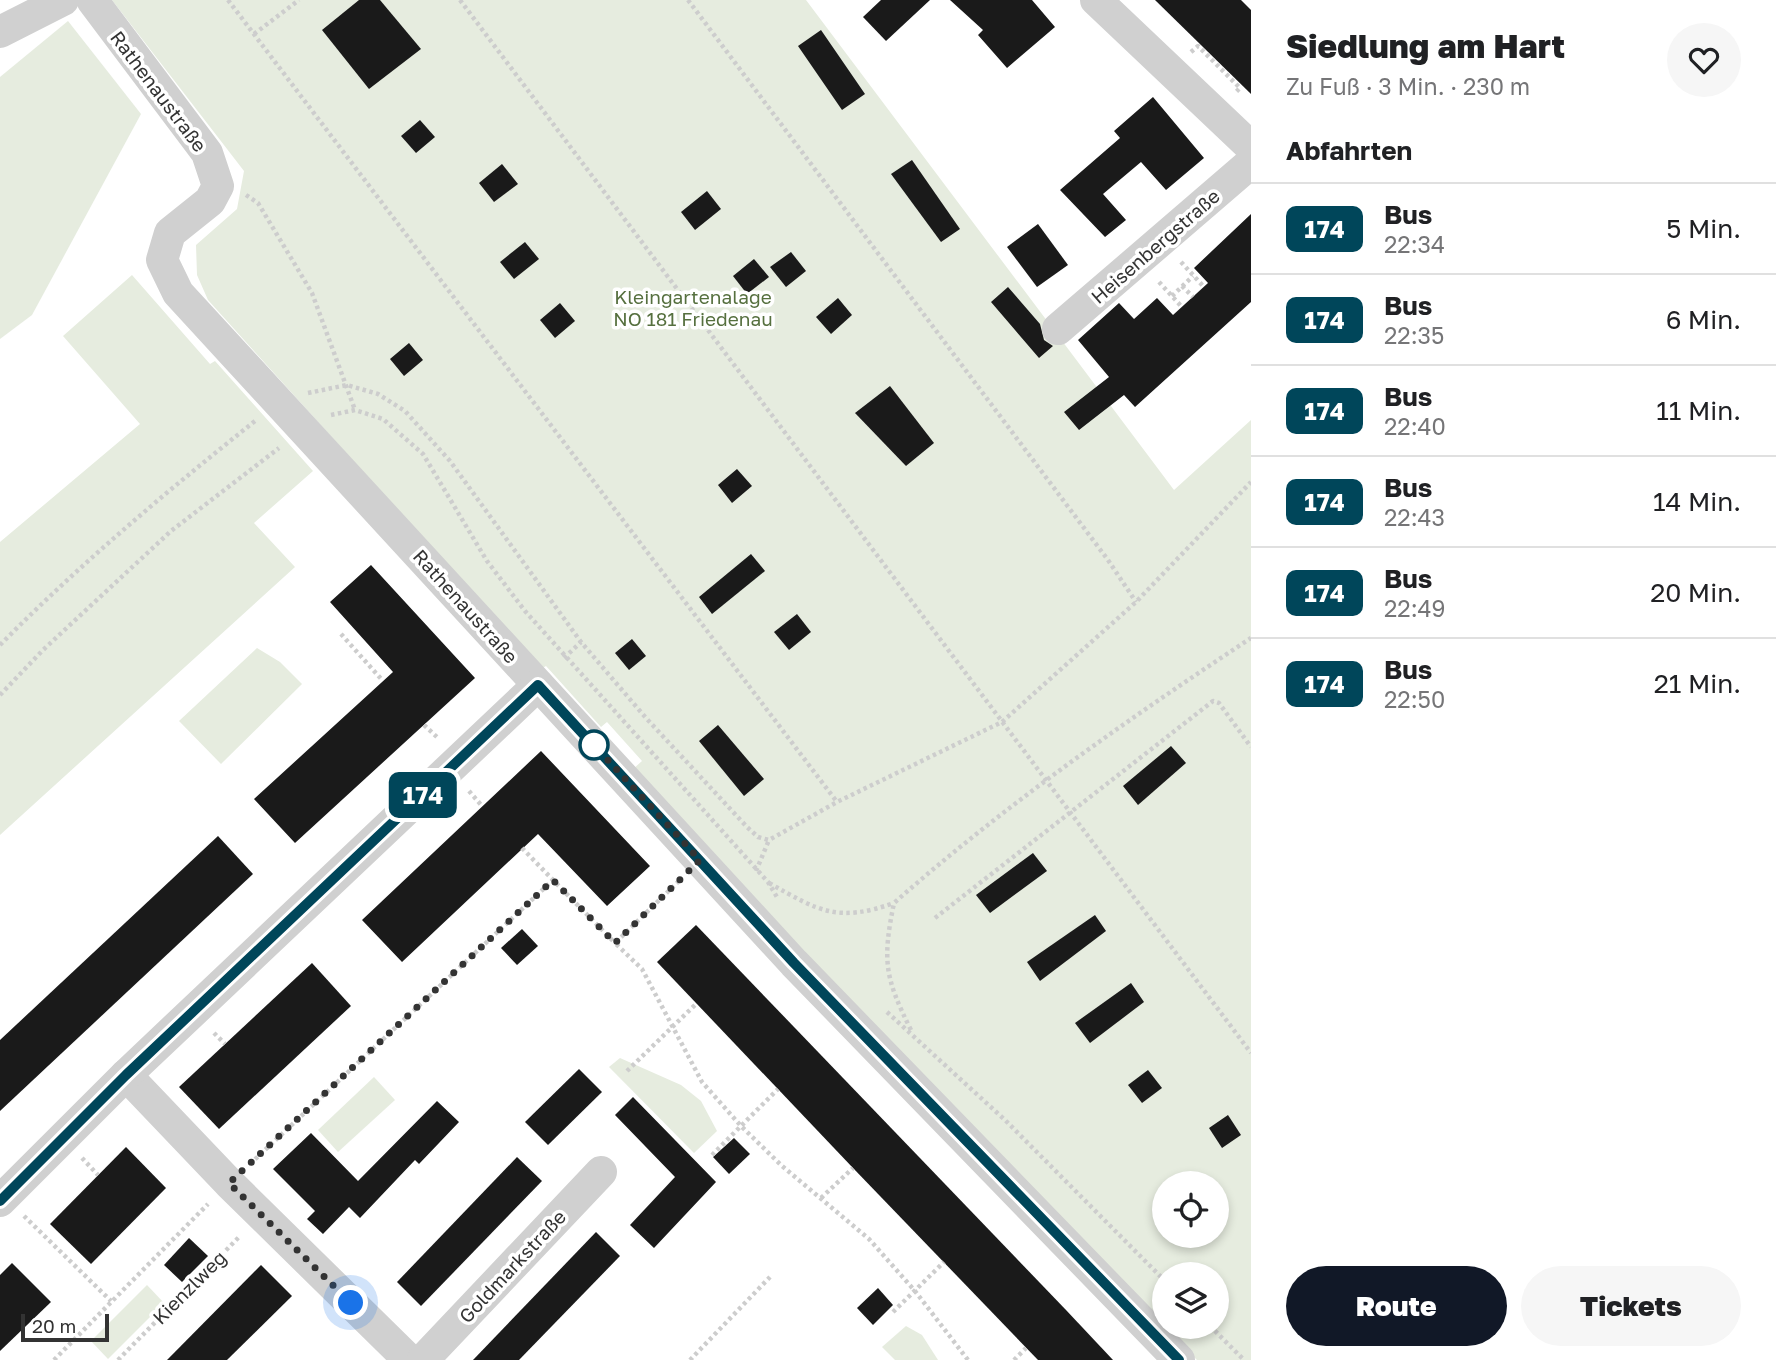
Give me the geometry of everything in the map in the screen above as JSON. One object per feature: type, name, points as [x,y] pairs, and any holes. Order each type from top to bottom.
[{"type":"street","points":[[0,32],[63,0]]},
{"type":"street","name":"Rathenaustraße","points":[[92,0],[207,153],[218,186],[211,201],[170,233],[162,260],[178,293],[804,972],[1179,1360]]},
{"type":"street","points":[[1096,0],[1251,146]]},
{"type":"street","name":"Heisenbergstraße","points":[[1058,328],[1251,163]]},
{"type":"street","points":[[2,1199],[126,1075],[538,685]]},
{"type":"street","points":[[126,1075],[229,1183],[409,1360]]},
{"type":"street","name":"Goldmarkstraße","points":[[422,1360],[601,1172]]},
{"type":"path","points":[[229,0],[837,802]]},
{"type":"path","points":[[254,34],[299,0]]},
{"type":"path","points":[[460,0],[1251,1053]]},
{"type":"path","points":[[688,0],[1136,602]]},
{"type":"path","points":[[218,186],[250,195],[258,203],[312,293],[355,410]]},
{"type":"path","points":[[1172,296],[1193,276]]},
{"type":"path","points":[[1182,286],[1193,298]]},
{"type":"path","points":[[0,645],[52,593],[158,498],[279,402],[348,385],[378,394],[405,411],[429,436],[581,642],[646,718],[747,827],[758,837],[769,840]]},
{"type":"path","points":[[0,695],[172,531],[304,429],[332,414],[355,410],[383,419],[423,454],[487,561],[565,657],[768,882],[828,912],[862,914],[894,903],[944,858],[1047,780],[1251,639]]},
{"type":"path","points":[[757,870],[769,840],[837,802],[1002,722],[1136,602],[1251,482]]},
{"type":"path","points":[[341,634],[383,681]]},
{"type":"path","points":[[565,657],[581,642]]},
{"type":"path","points":[[935,918],[1213,701],[1219,703],[1251,747]]},
{"type":"path","points":[[522,848],[642,969],[702,1082],[741,1126],[869,1239],[915,1291],[968,1360]]},
{"type":"path","points":[[615,943],[700,860]]},
{"type":"path","points":[[54,1360],[229,1183],[553,880]]},
{"type":"path","points":[[894,903],[886,961],[891,989],[912,1031],[1005,1119],[1152,1268]]},
{"type":"path","points":[[627,1072],[696,1004]]},
{"type":"path","points":[[712,1154],[778,1089]]},
{"type":"path","points":[[821,1198],[853,1168]]},
{"type":"path","points":[[2,1199],[111,1301]]},
{"type":"path","name":"Kienzlweg","points":[[118,1360],[261,1214]]},
{"type":"path","points":[[893,1312],[944,1262]]},
{"type":"path","points":[[691,1360],[770,1277]]},
{"type":"path","points":[[1223,1339],[1244,1360]]},
{"type":"path","points":[[1014,1360],[1026,1348]]},
{"type":"green space","name":"Kleingartenalage NO 181 Friedenau","points":[[112,0],[806,0],[1174,490],[1251,420],[1251,1360],[1197,1360],[1176,1339],[1229,1339],[1229,1262],[1152,1262],[1152,1316],[1073,1238],[632,770],[642,761],[607,722],[601,727],[546,666],[541,669],[208,300],[197,275],[196,245],[237,209],[244,171]]},
{"type":"green space","points":[[68,21],[141,114],[32,315],[0,339],[0,77]]},
{"type":"green space","points":[[132,275],[210,364],[215,361],[313,471],[254,523],[295,567],[0,835],[0,542],[140,424],[63,336]]},
{"type":"green space","points":[[257,648],[280,662],[302,684],[221,764],[179,721]]},
{"type":"green space","points":[[620,1058],[681,1085],[701,1101],[717,1131],[694,1153],[609,1067]]},
{"type":"green space","points":[[374,1077],[395,1100],[338,1152],[318,1130]]},
{"type":"green space","points":[[147,1285],[164,1303],[108,1359],[91,1341]]},
{"type":"green space","points":[[906,1326],[922,1335],[938,1360],[895,1360],[882,1347]]},
{"type":"building","points":[[359,0],[380,0],[421,49],[369,89],[322,30]]},
{"type":"building","points":[[881,0],[930,0],[886,41],[863,17]]},
{"type":"building","points":[[950,0],[1032,0],[1055,27],[1007,68],[978,35],[983,30]]},
{"type":"building","points":[[1155,0],[1241,0],[1251,10],[1251,94]]},
{"type":"building","points":[[821,30],[865,94],[842,110],[798,46]]},
{"type":"building","points":[[1153,97],[1204,158],[1166,190],[1141,162],[1103,194],[1126,220],[1105,237],[1060,190],[1120,138],[1114,131]]},
{"type":"building","points":[[420,120],[435,137],[416,153],[401,136]]},
{"type":"building","points":[[912,160],[960,229],[941,242],[891,174]]},
{"type":"building","points":[[502,164],[518,184],[494,202],[479,183]]},
{"type":"building","points":[[707,191],[721,209],[695,230],[681,212]]},
{"type":"building","points":[[1251,214],[1251,302],[1135,407],[1124,395],[1079,430],[1064,412],[1109,377],[1078,340],[1119,303],[1134,319],[1157,298],[1173,315],[1208,283],[1194,268]]},
{"type":"building","points":[[1038,224],[1068,265],[1037,287],[1007,247]]},
{"type":"building","points":[[525,242],[539,259],[514,279],[500,262]]},
{"type":"building","points":[[791,252],[806,271],[786,287],[770,267]]},
{"type":"building","points":[[754,259],[769,277],[747,294],[733,276]]},
{"type":"building","points":[[1008,287],[1040,324],[1044,340],[1053,346],[1039,358],[991,302]]},
{"type":"building","points":[[838,298],[852,315],[831,334],[816,317]]},
{"type":"building","points":[[560,303],[575,321],[555,338],[540,320]]},
{"type":"building","points":[[409,343],[423,360],[404,376],[390,359]]},
{"type":"building","points":[[890,386],[934,443],[906,466],[855,413]]},
{"type":"building","points":[[737,469],[752,486],[732,503],[718,485]]},
{"type":"building","points":[[751,554],[765,571],[712,614],[699,597]]},
{"type":"building","points":[[371,565],[475,678],[295,843],[254,799],[393,672],[330,602]]},
{"type":"building","points":[[797,614],[811,632],[789,650],[774,632]]},
{"type":"building","points":[[632,639],[646,656],[629,670],[615,653]]},
{"type":"building","points":[[718,725],[764,779],[744,796],[699,741]]},
{"type":"building","points":[[1171,746],[1186,763],[1138,805],[1123,786]]},
{"type":"building","points":[[541,751],[650,866],[607,906],[538,834],[402,962],[362,920]]},
{"type":"building","points":[[218,836],[253,874],[0,1111],[0,1040]]},
{"type":"building","points":[[1033,853],[1047,871],[990,913],[976,895]]},
{"type":"building","points":[[1095,915],[1106,931],[1040,981],[1027,962]]},
{"type":"building","points":[[696,925],[1113,1360],[1038,1360],[853,1168],[657,962]]},
{"type":"building","points":[[522,929],[538,946],[517,965],[501,948]]},
{"type":"building","points":[[312,963],[351,1006],[219,1129],[179,1087]]},
{"type":"building","points":[[1131,983],[1144,1002],[1090,1043],[1075,1023]]},
{"type":"building","points":[[579,1069],[602,1092],[548,1145],[525,1122]]},
{"type":"building","points":[[1148,1070],[1162,1088],[1142,1103],[1128,1085]]},
{"type":"building","points":[[633,1097],[716,1182],[654,1248],[630,1225],[675,1177],[615,1115]]},
{"type":"building","points":[[437,1101],[459,1122],[419,1164],[415,1160],[360,1218],[349,1207],[323,1234],[307,1219],[315,1211],[273,1169],[311,1133],[358,1181]]},
{"type":"building","points":[[1228,1115],[1241,1135],[1222,1148],[1209,1128]]},
{"type":"building","points":[[734,1138],[750,1154],[729,1174],[713,1157]]},
{"type":"building","points":[[126,1147],[166,1188],[91,1264],[50,1224]]},
{"type":"building","points":[[517,1157],[542,1181],[421,1306],[397,1282]]},
{"type":"building","points":[[596,1232],[620,1256],[519,1360],[473,1360]]},
{"type":"building","points":[[189,1238],[208,1256],[182,1282],[164,1265]]},
{"type":"building","points":[[12,1263],[51,1302],[0,1351],[0,1275]]},
{"type":"building","points":[[261,1265],[292,1296],[227,1360],[167,1360]]},
{"type":"building","points":[[878,1288],[893,1305],[873,1325],[857,1308]]},
{"type":"bus line","name":"174","points":[[0,1201],[126,1075],[327,882],[460,761],[538,685],[794,963],[1179,1360]]},
{"type":"route","points":[[351,1303],[229,1183],[553,880],[615,943],[700,860],[594,745]]}]
